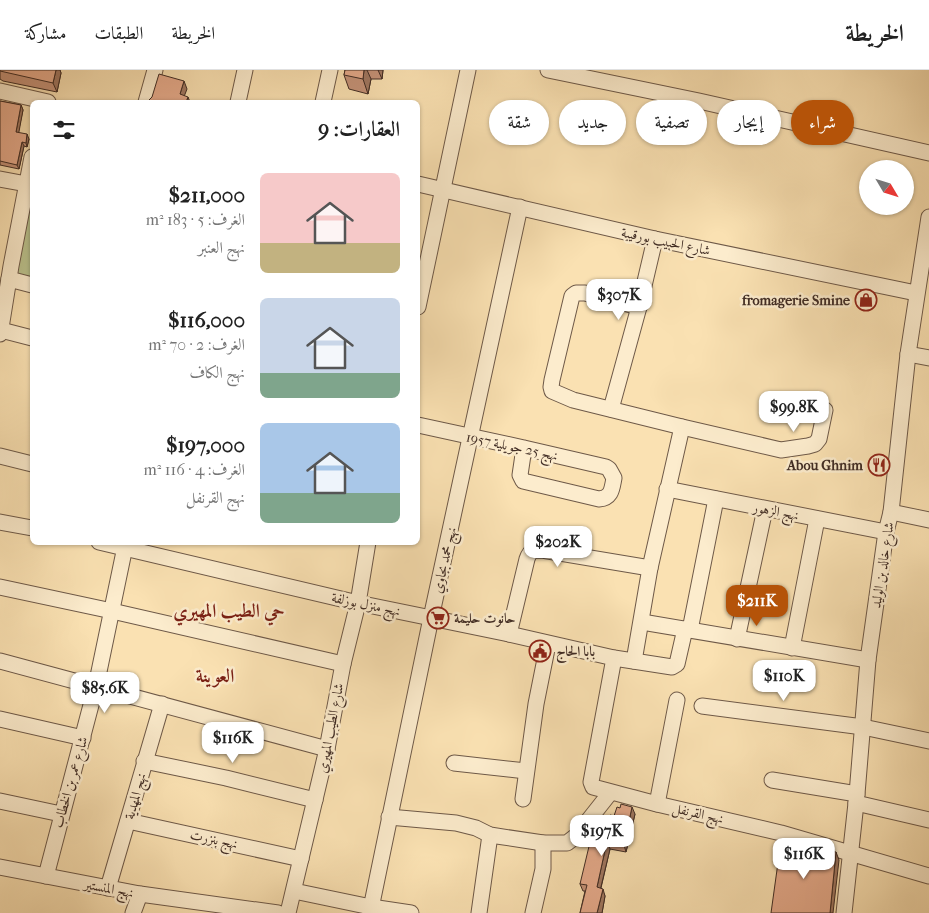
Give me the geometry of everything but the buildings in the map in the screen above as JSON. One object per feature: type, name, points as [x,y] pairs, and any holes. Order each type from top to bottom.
[{"type":"street","points":[[147,100],[155,70]]},
{"type":"street","points":[[238,100],[245,70]]},
{"type":"street","points":[[323,100],[330,70]]},
{"type":"street","points":[[420,298],[468,70]]},
{"type":"street","points":[[548,70],[699,101],[929,153]]},
{"type":"street","points":[[3,91],[37,100]]},
{"type":"street","points":[[0,179],[30,185],[7,270],[0,332],[30,338]]},
{"type":"street","name":"شارع الحبيب بورقيبة","points":[[420,184],[655,239],[916,293]]},
{"type":"street","name":"نهج محمد بجاوي","points":[[370,910],[520,208]]},
{"type":"street","name":"شارع خالد بن الوليد","points":[[844,913],[857,798],[868,660],[886,532],[891,512],[908,354],[929,217]]},
{"type":"street","points":[[611,409],[655,239]]},
{"type":"street","points":[[7,270],[30,284]]},
{"type":"street","points":[[638,307],[585,293],[576,293],[572,296],[551,387],[552,391],[611,409],[781,450],[814,444],[818,439],[825,410]]},
{"type":"street","points":[[908,354],[929,358]]},
{"type":"street","name":"نهج 25 جويلية 1957","points":[[420,426],[524,448],[606,467],[614,478],[611,492],[604,499],[599,499],[521,479],[524,448]]},
{"type":"street","points":[[634,661],[650,568],[682,427]]},
{"type":"street","points":[[0,456],[30,464]]},
{"type":"street","name":"نهج الزهور","points":[[667,489],[886,532]]},
{"type":"street","points":[[688,630],[716,499]]},
{"type":"street","points":[[737,639],[765,509]]},
{"type":"street","points":[[891,512],[929,520]]},
{"type":"street","points":[[792,648],[817,519]]},
{"type":"street","points":[[0,522],[30,528]]},
{"type":"street","name":"نهج منزل بوزلفة","points":[[125,545],[358,603],[614,658],[672,667],[675,666],[688,630]]},
{"type":"street","name":"شارع عمر بن الخطاب","points":[[46,876],[96,686],[125,545]]},
{"type":"street","name":"شارع الطيب المهيري","points":[[288,913],[327,749],[343,664],[358,603],[368,545]]},
{"type":"street","points":[[509,634],[527,558],[529,553],[534,550],[650,568]]},
{"type":"street","points":[[0,587],[343,664]]},
{"type":"street","points":[[642,622],[868,660]]},
{"type":"street","points":[[523,799],[536,704],[548,644]]},
{"type":"street","name":"نهج القرنفل","points":[[614,658],[591,782],[593,787],[610,793],[781,832],[929,876]]},
{"type":"street","points":[[0,661],[327,749]]},
{"type":"street","points":[[657,804],[677,700]]},
{"type":"street","name":"نهج المهدية","points":[[108,888],[162,704]]},
{"type":"street","points":[[702,706],[863,727],[929,741]]},
{"type":"street","points":[[0,718],[83,738]]},
{"type":"street","points":[[144,761],[226,778],[315,800]]},
{"type":"street","points":[[454,763],[526,771]]},
{"type":"street","points":[[772,780],[857,798],[929,820]]},
{"type":"street","points":[[389,818],[456,824],[476,828],[490,835],[544,843],[567,843],[572,840],[610,793]]},
{"type":"street","points":[[0,801],[61,814]]},
{"type":"street","name":"نهج بنزرت","points":[[128,820],[300,859]]},
{"type":"street","points":[[479,913],[490,835]]},
{"type":"street","points":[[533,913],[542,870],[544,843]]},
{"type":"street","name":"نهج المنستير","points":[[0,867],[207,908],[278,913]]},
{"type":"street","points":[[294,891],[370,910],[411,913]]},
{"type":"street","points":[[133,913],[140,894]]},
{"type":"green space","points":[[30,200],[30,278],[13,274]]},
{"type":"place","name":"fromagerie Smine","points":[[866,300]]},
{"type":"place","name":"Abou Ghnim","points":[[879,465]]},
{"type":"place","name":"حانوت حليمة","points":[[438,618]]},
{"type":"place","name":"بابا الحاج","points":[[540,651]]},
{"type":"district","name":"حي الطيب المهيري","points":[[229,610]]},
{"type":"district","name":"العوينة","points":[[215,675]]}]
